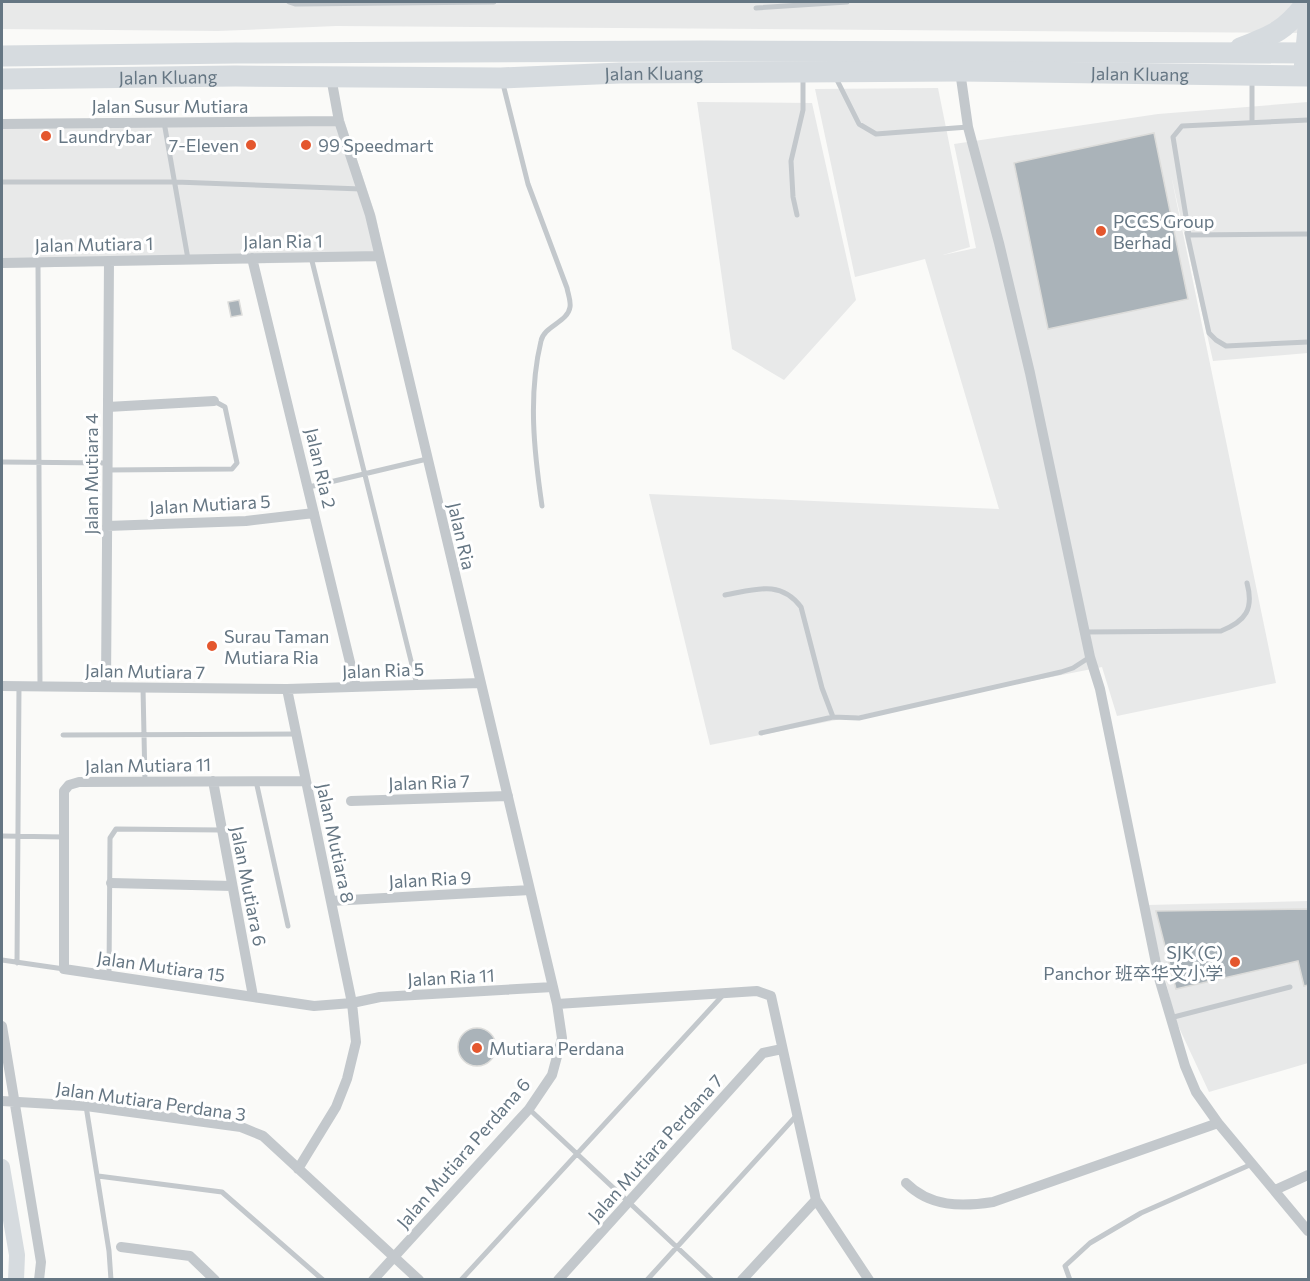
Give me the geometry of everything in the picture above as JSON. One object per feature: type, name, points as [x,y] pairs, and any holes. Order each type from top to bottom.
[{"type":"highway","points":[[1225,53],[1274,35],[1295,18],[1308,2]]},
{"type":"highway","name":"Jalan Kluang","points":[[2,56],[692,51],[1306,53]]},
{"type":"highway","name":"Jalan Kluang","points":[[2,79],[235,76],[501,78],[620,73],[960,71],[1305,76]]},
{"type":"street","points":[[1305,76],[1308,2]]},
{"type":"street","points":[[960,71],[968,127],[1030,373],[1090,657],[1100,689],[1159,978],[1170,1018],[1196,1092],[1218,1123],[1308,1231]]},
{"type":"street","name":"Jalan Ria","points":[[331,77],[339,121],[363,189],[557,1004]]},
{"type":"street","name":"Jalan Susur Mutiara","points":[[2,123],[339,121]]},
{"type":"street","name":"Jalan Ria 1","points":[[188,259],[379,256]]},
{"type":"street","name":"Jalan Ria 2","points":[[252,258],[356,687]]},
{"type":"street","name":"Jalan Mutiara 1","points":[[2,263],[188,259]]},
{"type":"street","name":"Jalan Mutiara 4","points":[[106,687],[109,261]]},
{"type":"street","points":[[108,407],[214,401]]},
{"type":"street","name":"Jalan Mutiara 5","points":[[107,526],[246,521],[314,513]]},
{"type":"street","name":"Jalan Ria 5","points":[[287,689],[481,683]]},
{"type":"street","name":"Jalan Mutiara 7","points":[[2,686],[287,689]]},
{"type":"street","name":"Jalan Mutiara 8","points":[[287,689],[352,1004],[356,1042],[347,1079],[336,1107],[298,1169]]},
{"type":"street","name":"Jalan Mutiara 6","points":[[213,781],[253,996]]},
{"type":"street","name":"Jalan Mutiara 11","points":[[64,969],[64,791],[69,785],[79,782],[306,781]]},
{"type":"street","name":"Jalan Ria 7","points":[[351,801],[507,796]]},
{"type":"street","points":[[111,883],[232,886]]},
{"type":"street","name":"Jalan Ria 9","points":[[331,902],[530,890]]},
{"type":"street","name":"Jalan Mutiara 15","points":[[64,969],[314,1006],[352,1004]]},
{"type":"street","name":"Jalan Ria 11","points":[[352,1004],[380,997],[553,987]]},
{"type":"street","points":[[557,1004],[757,991],[771,996],[816,1200],[869,1280]]},
{"type":"street","name":"Jalan Mutiara Perdana 6","points":[[373,1280],[529,1109],[552,1075],[562,1038],[557,1004]]},
{"type":"street","points":[[2,1026],[41,1262],[39,1280]]},
{"type":"street","name":"Jalan Mutiara Perdana 7","points":[[558,1280],[763,1053],[782,1049]]},
{"type":"street","name":"Jalan Mutiara Perdana 3","points":[[2,1101],[86,1106],[241,1127],[263,1136],[419,1280]]},
{"type":"street","points":[[906,1183],[917,1194],[935,1201],[972,1206],[993,1202],[1218,1123]]},
{"type":"street","points":[[2,1167],[17,1255],[16,1280]]},
{"type":"street","points":[[1275,1190],[1308,1175]]},
{"type":"street","points":[[747,1278],[816,1200]]},
{"type":"street","points":[[121,1247],[190,1256],[215,1280]]},
{"type":"lane","points":[[289,2],[295,4],[494,2]]},
{"type":"lane","points":[[756,8],[847,2]]},
{"type":"lane","points":[[797,215],[793,197],[791,160],[803,110],[803,72]]},
{"type":"lane","points":[[833,72],[859,124],[876,134],[968,127]]},
{"type":"lane","points":[[1252,75],[1252,122]]},
{"type":"lane","points":[[501,78],[528,183],[570,301],[567,313],[542,338],[536,367],[535,460],[542,506]]},
{"type":"lane","points":[[1189,235],[1173,137],[1182,126],[1308,120]]},
{"type":"lane","points":[[164,122],[188,259]]},
{"type":"lane","points":[[2,182],[176,182],[363,189]]},
{"type":"lane","points":[[1308,234],[1189,235],[1186,233],[1209,333],[1216,340],[1226,345],[1308,342]]},
{"type":"lane","points":[[311,257],[417,685]]},
{"type":"lane","points":[[38,262],[40,686]]},
{"type":"lane","points":[[2,462],[232,469],[237,463],[225,406],[214,401]]},
{"type":"lane","points":[[309,487],[427,459]]},
{"type":"lane","points":[[1085,632],[1221,631],[1236,625],[1246,612],[1251,598],[1247,583]]},
{"type":"lane","points":[[725,595],[771,587],[794,597],[801,607],[822,688],[833,717]]},
{"type":"lane","points":[[761,733],[833,717],[859,718],[1060,672],[1090,657]]},
{"type":"lane","points":[[17,963],[19,686]]},
{"type":"lane","points":[[143,687],[145,782]]},
{"type":"lane","points":[[63,735],[297,734]]},
{"type":"lane","points":[[256,781],[288,926]]},
{"type":"lane","points":[[110,975],[111,838],[116,829],[221,830]]},
{"type":"lane","points":[[2,836],[64,837]]},
{"type":"lane","points":[[2,960],[64,969]]},
{"type":"lane","points":[[1170,1018],[1290,987]]},
{"type":"lane","points":[[461,1280],[725,993]]},
{"type":"lane","points":[[86,1106],[98,1176],[111,1280]]},
{"type":"lane","points":[[529,1109],[712,1280]]},
{"type":"lane","points":[[647,1280],[798,1115]]},
{"type":"lane","points":[[1070,1280],[1065,1266],[1090,1243],[1161,1203],[1252,1164]]},
{"type":"lane","points":[[98,1176],[222,1192],[323,1280]]},
{"type":"shaded area","points":[[2,2],[1308,2],[1308,33],[336,26],[218,31],[2,29]]},
{"type":"shaded area","points":[[938,88],[970,247],[943,255],[976,248],[954,144],[1158,114],[1308,102],[1308,353],[1213,361],[1171,175],[1276,683],[1117,716],[1102,667],[710,745],[649,494],[999,509],[925,259],[855,277],[815,89]]},
{"type":"shaded area","points":[[697,102],[812,103],[856,300],[784,380],[732,349]]},
{"type":"shaded area","points":[[343,117],[376,217],[385,261],[2,268],[2,119]]},
{"type":"shaded area","name":"SJK (C) Panchor 班卒华文小学","points":[[1308,901],[1308,1063],[1209,1092],[1175,1019],[1147,905]]},
{"type":"building","name":"PCCS Group Berhad","points":[[1154,133],[1188,299],[1048,329],[1014,163]]},
{"type":"building","points":[[239,300],[242,315],[231,317],[228,302]]},
{"type":"building","points":[[1308,909],[1308,985],[1304,986],[1298,961],[1176,989],[1156,911]]},
{"type":"building","name":"Mutiara Perdana","points":[[477,1028],[490,1034],[496,1047],[490,1060],[477,1066],[464,1060],[458,1047],[464,1034]]},
{"type":"place","name":"Laundrybar","points":[[46,136]]},
{"type":"place","name":"7-Eleven","points":[[251,145]]},
{"type":"place","name":"99 Speedmart","points":[[306,145]]},
{"type":"place","name":"PCCS Group Berhad","points":[[1101,231]]},
{"type":"place","name":"Surau Taman Mutiara Ria","points":[[212,646]]},
{"type":"place","name":"SJK (C) Panchor 班卒华文小学","points":[[1235,962]]},
{"type":"place","name":"Mutiara Perdana","points":[[477,1048]]}]
